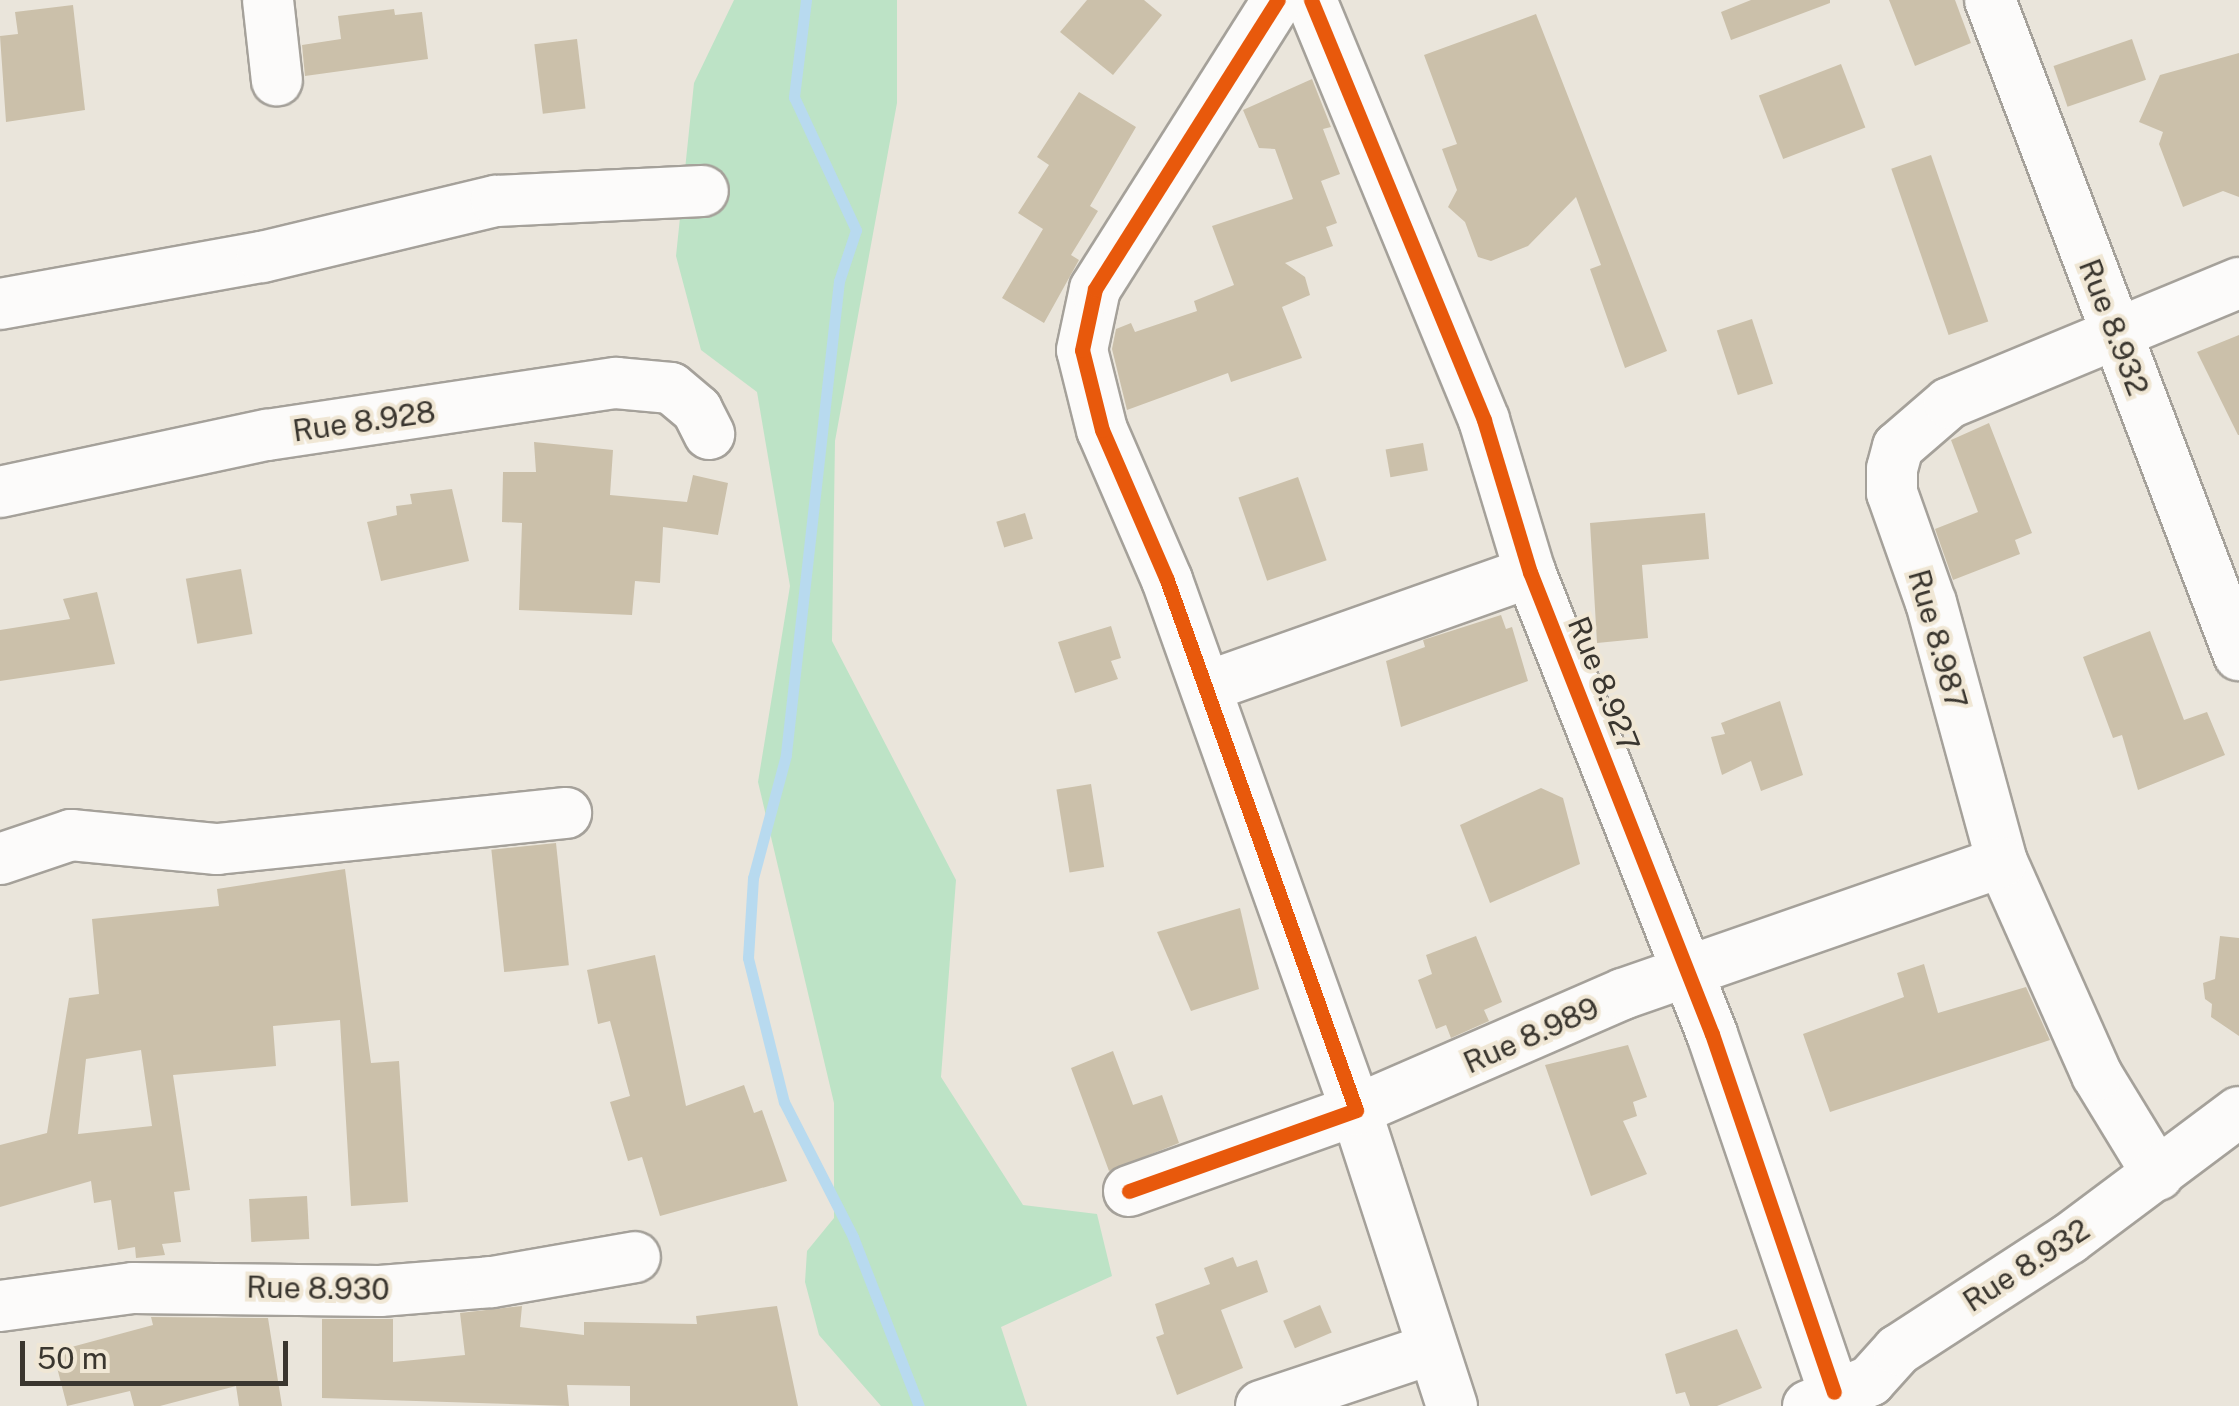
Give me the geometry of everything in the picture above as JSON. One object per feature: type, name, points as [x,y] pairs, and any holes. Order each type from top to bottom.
[{"type":"street","points":[[268,0],[277,81]]},
{"type":"street","name":"Rue 8.932","points":[[1990,0],[2239,654]]},
{"type":"street","points":[[1313,3],[1095,289],[1082,327],[1102,430],[1206,687],[1356,1110],[1452,1406]]},
{"type":"street","name":"Rue 8.927","points":[[1313,3],[1484,420],[1530,572],[1689,972],[1848,1396]]},
{"type":"street","points":[[0,304],[262,257],[496,201],[703,191]]},
{"type":"street","name":"Rue 8.987","points":[[2158,1175],[2090,1060],[2002,862],[1932,604],[1892,492],[1892,469],[1898,447],[1949,403],[2239,283]]},
{"type":"street","name":"Rue 8.928","points":[[0,492],[267,436],[616,383],[671,388],[697,410],[709,434]]},
{"type":"street","points":[[1206,687],[1530,572]]},
{"type":"street","points":[[0,859],[71,836],[218,849],[566,812]]},
{"type":"street","name":"Rue 8.989","points":[[1129,1191],[1356,1110],[1689,972],[2002,862]]},
{"type":"street","name":"Rue 8.932","points":[[1848,1396],[1898,1350],[2158,1175],[2239,1112]]},
{"type":"street","name":"Rue 8.930","points":[[0,1306],[134,1288],[380,1292],[492,1282],[635,1257]]},
{"type":"street","points":[[1261,1406],[1431,1349]]},
{"type":"green space","points":[[734,0],[897,0],[897,103],[835,441],[832,641],[956,880],[941,1077],[1023,1205],[1097,1214],[1112,1276],[1001,1327],[1027,1406],[881,1406],[819,1335],[805,1282],[807,1251],[834,1218],[834,1103],[758,782],[790,586],[757,392],[701,350],[676,256],[694,83]]},
{"type":"building","points":[[1087,0],[1144,0],[1162,15],[1113,75],[1060,32]]},
{"type":"building","points":[[1751,0],[1830,3],[1731,40],[1721,12]]},
{"type":"building","points":[[1889,0],[1955,0],[1971,43],[1915,66]]},
{"type":"building","points":[[73,5],[85,110],[6,122],[0,36],[18,34],[15,12]]},
{"type":"building","points":[[394,9],[395,15],[422,12],[428,59],[305,76],[302,45],[341,39],[338,16]]},
{"type":"building","points":[[1536,14],[1667,351],[1625,368],[1590,269],[1601,265],[1576,197],[1528,246],[1491,261],[1478,257],[1465,222],[1448,207],[1457,190],[1442,149],[1457,144],[1424,55]]},
{"type":"building","points":[[577,39],[586,108],[543,114],[534,44]]},
{"type":"building","points":[[2132,39],[2146,80],[2068,107],[2054,66]]},
{"type":"building","points":[[2239,53],[2239,197],[2223,191],[2183,207],[2159,144],[2163,132],[2139,122],[2160,75]]},
{"type":"building","points":[[1841,64],[1865,127],[1783,159],[1759,96]]},
{"type":"building","points":[[1312,79],[1331,127],[1323,129],[1340,174],[1321,181],[1337,223],[1326,227],[1333,246],[1285,263],[1305,277],[1310,295],[1282,307],[1302,358],[1231,382],[1228,373],[1127,410],[1112,349],[1116,329],[1131,323],[1135,332],[1197,311],[1194,301],[1234,285],[1212,226],[1293,199],[1275,149],[1259,148],[1243,110]]},
{"type":"building","points":[[1079,92],[1136,127],[1090,206],[1098,211],[1071,255],[1079,260],[1044,323],[1002,298],[1043,229],[1018,213],[1049,165],[1037,157]]},
{"type":"building","points":[[1931,155],[1988,321],[1949,335],[1891,169]]},
{"type":"building","points":[[1752,319],[1773,384],[1738,395],[1717,330]]},
{"type":"building","points":[[2239,335],[2239,435],[2238,435],[2197,352]]},
{"type":"building","points":[[1989,423],[2032,533],[2015,540],[2020,554],[1953,580],[1935,529],[1978,512],[1951,440]]},
{"type":"building","points":[[534,442],[613,450],[610,495],[687,502],[693,475],[728,483],[718,535],[663,527],[660,583],[635,581],[632,615],[519,610],[522,523],[502,522],[503,472],[536,472]]},
{"type":"building","points":[[1423,443],[1428,471],[1390,477],[1386,450]]},
{"type":"building","points":[[1298,477],[1327,560],[1267,581],[1238,498]]},
{"type":"building","points":[[452,489],[469,561],[381,581],[367,522],[397,515],[396,506],[412,504],[410,494]]},
{"type":"building","points":[[1025,513],[1033,539],[1004,548],[996,522]]},
{"type":"building","points":[[1705,513],[1709,559],[1642,565],[1648,638],[1597,643],[1590,523]]},
{"type":"building","points":[[241,569],[252,634],[197,644],[186,579]]},
{"type":"building","points":[[97,592],[115,664],[0,681],[0,630],[70,619],[63,599]]},
{"type":"building","points":[[1501,615],[1506,629],[1512,627],[1528,681],[1401,727],[1386,661],[1425,647],[1423,640]]},
{"type":"building","points":[[1111,626],[1121,658],[1111,661],[1118,679],[1075,693],[1058,642]]},
{"type":"building","points":[[2150,631],[2184,720],[2207,712],[2225,755],[2138,790],[2122,735],[2113,738],[2083,657]]},
{"type":"building","points":[[1780,701],[1803,775],[1761,791],[1751,761],[1722,775],[1711,737],[1725,734],[1721,723]]},
{"type":"building","points":[[1091,784],[1104,867],[1070,872],[1056,789]]},
{"type":"building","points":[[1541,788],[1563,798],[1580,864],[1490,903],[1460,825]]},
{"type":"building","points":[[556,843],[569,965],[504,972],[491,850]]},
{"type":"building","points":[[345,869],[371,1063],[399,1061],[408,1202],[351,1206],[340,1020],[273,1026],[276,1066],[173,1075],[190,1190],[174,1192],[181,1242],[162,1244],[165,1255],[136,1258],[135,1247],[118,1250],[111,1200],[94,1203],[91,1181],[0,1207],[0,1145],[47,1133],[69,998],[99,994],[92,919],[219,906],[217,889]],"holes":[[[141,1050],[152,1126],[78,1134],[86,1059]]]},
{"type":"building","points":[[1240,908],[1259,989],[1191,1011],[1157,932]]},
{"type":"building","points":[[1476,936],[1502,1002],[1484,1010],[1489,1021],[1451,1038],[1446,1025],[1436,1029],[1418,980],[1432,974],[1426,955]]},
{"type":"building","points":[[2220,936],[2239,938],[2239,1036],[2211,1017],[2212,1004],[2205,999],[2203,983],[2215,979]]},
{"type":"building","points":[[655,955],[686,1106],[744,1085],[754,1113],[762,1110],[787,1181],[660,1216],[642,1157],[628,1161],[610,1102],[630,1096],[610,1021],[598,1024],[587,970]]},
{"type":"building","points":[[1924,964],[1938,1013],[2026,987],[2050,1040],[1830,1112],[1803,1034],[1904,997],[1897,973]]},
{"type":"building","points":[[1628,1045],[1647,1097],[1633,1102],[1637,1116],[1623,1121],[1647,1174],[1591,1196],[1545,1065]]},
{"type":"building","points":[[1113,1051],[1133,1105],[1162,1095],[1179,1143],[1109,1171],[1071,1068]]},
{"type":"building","points":[[307,1196],[309,1239],[251,1242],[249,1199]]},
{"type":"building","points":[[1233,1257],[1237,1267],[1257,1260],[1268,1292],[1221,1310],[1243,1368],[1177,1395],[1156,1337],[1164,1334],[1155,1304],[1210,1284],[1204,1268]]},
{"type":"building","points":[[1320,1305],[1332,1333],[1295,1348],[1283,1321]]},
{"type":"building","points":[[522,1306],[520,1327],[584,1335],[584,1322],[697,1324],[696,1316],[777,1306],[798,1406],[630,1406],[630,1386],[567,1385],[569,1406],[322,1398],[322,1319],[393,1319],[393,1362],[465,1355],[460,1313]]},
{"type":"building","points":[[151,1317],[268,1318],[282,1406],[239,1406],[236,1386],[160,1406],[134,1406],[130,1391],[67,1406],[53,1352],[153,1325]]},
{"type":"building","points":[[1737,1329],[1762,1388],[1717,1406],[1690,1406],[1685,1392],[1676,1394],[1665,1354]]},
{"type":"waterway","points":[[806,0],[794,97],[856,230],[839,281],[786,755],[753,878],[748,958],[784,1102],[853,1237],[919,1406]]},
{"type":"cycle path","points":[[1129,1191],[1356,1110],[1167,580],[1102,430],[1082,350],[1095,289],[1278,0]]},
{"type":"cycle path","points":[[1311,0],[1484,420],[1530,572],[1712,1034],[1834,1392]]}]
